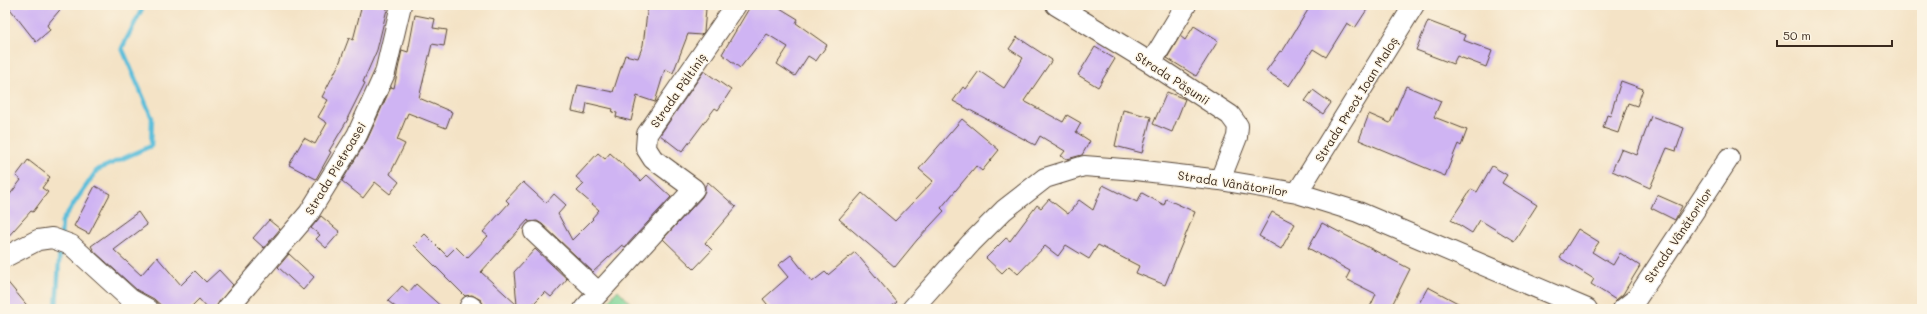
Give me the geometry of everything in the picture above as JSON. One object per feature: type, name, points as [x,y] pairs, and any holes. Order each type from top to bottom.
[{"type":"street","name":"Strada Pietroasei","points":[[227,309],[309,213],[357,135],[385,73],[401,5]]},
{"type":"street","name":"Strada Păltiniș","points":[[584,309],[694,189],[653,159],[646,148],[647,134],[736,5]]},
{"type":"street","name":"Strada Pășunii","points":[[1056,5],[1152,63],[1230,115],[1238,126],[1237,137],[1220,180]]},
{"type":"street","points":[[1152,63],[1186,5]]},
{"type":"street","name":"Strada Preot Ioan Maloș","points":[[1297,193],[1414,5]]},
{"type":"street","name":"Strada Vânătorilor","points":[[1623,309],[1636,298],[1729,158]]},
{"type":"street","name":"Strada Vânătorilor","points":[[912,309],[1004,210],[1045,178],[1084,166],[1136,170],[1220,180],[1297,193],[1358,212],[1587,309]]},
{"type":"street","points":[[534,232],[599,293]]},
{"type":"street","points":[[5,257],[38,240],[52,238],[70,245],[130,299],[148,309]]},
{"type":"green space","points":[[618,290],[636,309],[601,309]]},
{"type":"building","points":[[7,5],[64,5],[47,25],[50,30],[36,42]]},
{"type":"building","points":[[362,5],[388,5],[377,50],[363,82],[365,83],[348,119],[329,151],[331,152],[316,179],[289,165],[304,138],[315,144],[327,123],[318,117],[328,100],[322,97],[339,64],[349,38],[353,40]]},
{"type":"building","points":[[648,5],[673,5],[706,9],[704,32],[701,35],[688,34],[673,73],[665,69],[655,102],[637,96],[631,121],[616,117],[617,113],[612,112],[613,109],[587,103],[585,114],[572,111],[578,85],[613,92],[625,55],[638,58],[643,45]]},
{"type":"building","points":[[751,5],[775,5],[798,19],[796,23],[827,45],[816,61],[808,56],[795,76],[777,64],[788,47],[767,34],[740,68],[722,54]]},
{"type":"building","points":[[1311,5],[1370,5],[1355,28],[1347,23],[1326,57],[1313,49],[1289,86],[1266,71],[1280,51],[1282,52]]},
{"type":"building","points":[[415,15],[435,19],[433,28],[447,30],[444,46],[432,44],[419,98],[452,112],[446,128],[408,113],[397,140],[405,144],[390,174],[399,182],[390,194],[375,182],[363,198],[342,181],[367,140],[391,87],[394,88],[402,50],[408,52]]},
{"type":"building","points":[[1428,21],[1465,35],[1463,40],[1492,51],[1486,67],[1457,56],[1453,64],[1416,50]]},
{"type":"building","points":[[1194,26],[1218,41],[1196,76],[1167,58],[1180,36],[1185,40]]},
{"type":"building","points":[[1017,37],[1052,60],[1024,101],[1063,122],[1067,115],[1081,123],[1076,132],[1090,141],[1082,155],[1067,159],[1061,156],[1065,151],[1040,136],[1035,145],[953,101],[963,87],[966,89],[979,71],[1004,88],[1023,58],[1009,49]]},
{"type":"building","points":[[1095,47],[1115,59],[1098,87],[1078,75]]},
{"type":"building","points":[[704,71],[731,90],[718,110],[715,108],[682,152],[660,135]]},
{"type":"building","points":[[1621,81],[1643,89],[1637,106],[1628,103],[1618,133],[1603,128],[1607,115],[1610,116]]},
{"type":"building","points":[[1406,86],[1441,101],[1434,117],[1467,130],[1461,146],[1458,144],[1445,176],[1359,140],[1369,114],[1390,123]]},
{"type":"building","points":[[1313,90],[1331,103],[1323,114],[1305,101]]},
{"type":"building","points":[[1167,92],[1185,99],[1172,132],[1153,124]]},
{"type":"building","points":[[1123,110],[1151,117],[1142,153],[1115,146]]},
{"type":"building","points":[[1651,116],[1684,128],[1676,151],[1667,148],[1650,188],[1612,171],[1621,149],[1637,155]]},
{"type":"building","points":[[962,119],[999,150],[982,171],[976,166],[941,208],[944,211],[917,240],[895,267],[839,219],[862,193],[895,221],[933,181],[919,169]]},
{"type":"building","points":[[598,153],[605,159],[610,153],[641,181],[647,175],[671,197],[625,247],[622,245],[593,272],[542,224],[537,221],[529,222],[528,220],[481,272],[517,305],[514,272],[535,249],[567,279],[551,297],[545,292],[528,309],[485,309],[481,300],[472,295],[465,296],[414,245],[425,234],[447,256],[456,247],[467,258],[488,236],[483,232],[509,203],[506,200],[523,182],[546,203],[554,194],[566,205],[558,214],[572,240],[593,219],[592,218],[599,210],[577,191],[584,184],[576,177]]},
{"type":"building","points":[[28,160],[50,177],[42,188],[48,192],[33,212],[31,211],[5,240],[5,201],[21,180],[16,176]]},
{"type":"building","points":[[1492,166],[1507,175],[1502,183],[1537,205],[1514,241],[1480,220],[1472,233],[1451,220],[1471,189],[1477,192]]},
{"type":"building","points":[[708,182],[736,207],[705,243],[712,250],[694,269],[663,239],[702,197],[705,191],[705,186]]},
{"type":"building","points":[[1103,185],[1137,202],[1142,193],[1164,205],[1166,199],[1195,212],[1165,285],[1136,273],[1139,266],[1098,245],[1089,259],[1066,245],[1058,256],[1045,246],[1018,274],[1009,266],[1002,273],[986,258],[1006,238],[1010,241],[1037,205],[1041,208],[1049,199],[1068,214],[1079,200],[1093,210]]},
{"type":"building","points":[[95,186],[110,194],[89,234],[74,226]]},
{"type":"building","points":[[1657,195],[1682,206],[1675,220],[1651,208]]},
{"type":"building","points":[[138,212],[147,225],[114,250],[141,275],[157,257],[181,285],[195,271],[206,282],[219,270],[233,285],[214,309],[208,309],[199,299],[189,309],[165,309],[154,299],[137,290],[95,252],[91,246]]},
{"type":"building","points":[[1272,212],[1295,224],[1281,249],[1259,236]]},
{"type":"building","points":[[321,216],[340,232],[326,248],[316,239],[320,235],[311,228]]},
{"type":"building","points":[[269,220],[280,229],[264,248],[253,238]]},
{"type":"building","points":[[1322,223],[1410,269],[1390,309],[1369,309],[1376,294],[1346,279],[1350,271],[1308,248]]},
{"type":"building","points":[[1578,229],[1599,242],[1592,252],[1613,265],[1620,253],[1640,266],[1623,294],[1616,300],[1591,284],[1594,279],[1560,258]]},
{"type":"building","points":[[855,252],[897,302],[889,309],[771,309],[763,299],[788,277],[778,265],[791,255],[812,282],[825,272],[828,275]]},
{"type":"building","points":[[289,254],[314,277],[303,290],[278,267]]},
{"type":"building","points":[[5,279],[30,309],[5,309]]},
{"type":"building","points":[[416,284],[444,309],[398,309],[388,301],[402,286],[409,292]]},
{"type":"building","points":[[1428,287],[1469,309],[1416,309]]},
{"type":"waterway","points":[[61,237],[62,221],[97,170],[151,146],[152,118],[122,48],[144,5]]},
{"type":"waterway","points":[[56,309],[60,246]]}]
